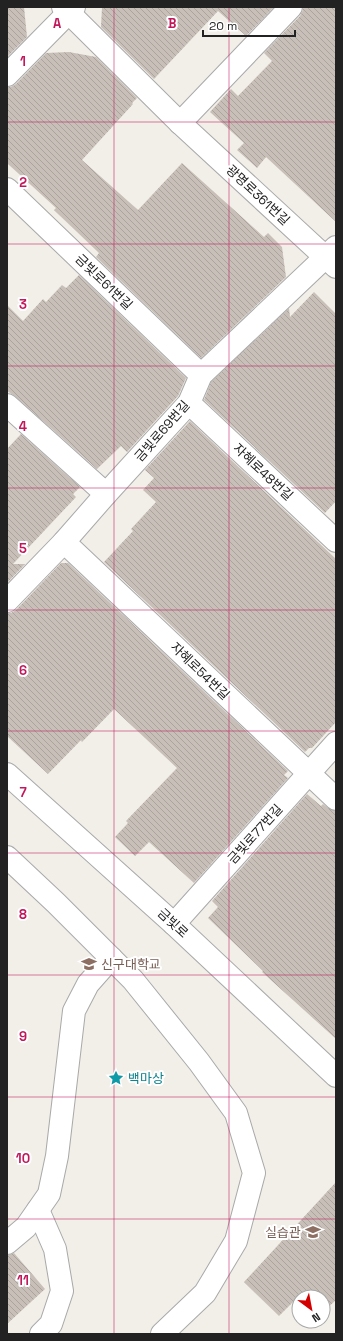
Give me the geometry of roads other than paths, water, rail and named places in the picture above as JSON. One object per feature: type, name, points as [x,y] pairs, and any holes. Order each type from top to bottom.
[{"type":"street","points":[[180,123],[291,7]]},
{"type":"street","points":[[7,75],[69,9]]},
{"type":"street","name":"광명로361번길","points":[[69,9],[180,123],[333,258]]},
{"type":"street","name":"금빛로61번길","points":[[7,189],[201,375]]},
{"type":"street","name":"금빛로69번길","points":[[7,601],[64,542],[189,403],[201,375],[333,258]]},
{"type":"street","name":"자혜로48번길","points":[[189,403],[336,541]]},
{"type":"street","points":[[7,405],[106,494]]},
{"type":"street","name":"자혜로54번길","points":[[64,542],[336,799]]},
{"type":"street","name":"금빛로77번길","points":[[174,924],[336,743]]},
{"type":"street","name":"금빛로","points":[[7,774],[174,924],[336,1076]]},
{"type":"street","points":[[7,857],[56,903],[133,980],[199,1062],[236,1113],[254,1173],[236,1241],[205,1294],[162,1334]]},
{"type":"street","points":[[7,1243],[26,1227],[49,1194],[57,1156],[74,1011],[88,984],[111,958]]},
{"type":"street","points":[[38,1210],[55,1249],[62,1291],[51,1324],[41,1334]]},
{"type":"place","name":"신구대학교","points":[[89,964]]},
{"type":"place","name":"백마상","points":[[116,1078]]},
{"type":"place","name":"실습관","points":[[313,1232]]}]
